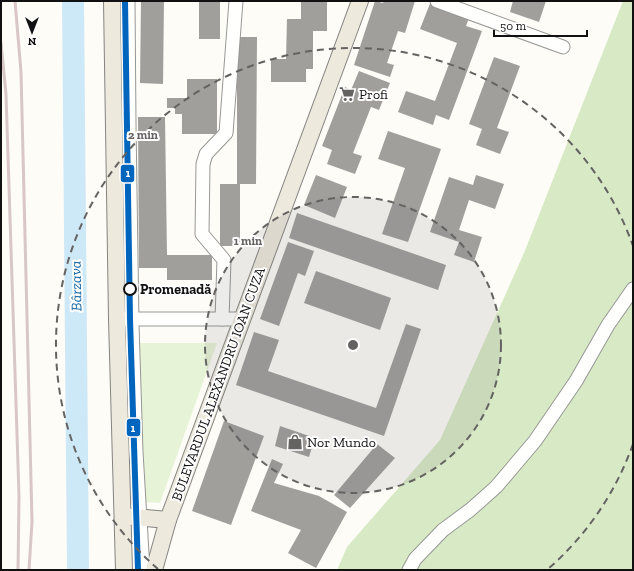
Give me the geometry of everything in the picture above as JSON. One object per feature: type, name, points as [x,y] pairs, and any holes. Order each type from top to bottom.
[{"type":"main road","points":[[112,1],[124,319],[124,570]]},
{"type":"main road","name":"BULEVARDUL ALEXANDRU IOAN CUZA","points":[[154,570],[168,520],[241,319],[360,1]]},
{"type":"main road","points":[[123,516],[168,520]]},
{"type":"lane","points":[[128,1],[128,116],[124,319],[143,570]]},
{"type":"lane","points":[[222,319],[224,260],[202,234],[203,164],[206,154],[226,133],[236,1]]},
{"type":"lane","points":[[437,1],[563,47]]},
{"type":"lane","points":[[409,570],[416,559],[443,530],[470,510],[496,487],[535,441],[576,381],[608,325],[633,289]]},
{"type":"lane","points":[[124,319],[241,319]]},
{"type":"green space","points":[[623,1],[633,1],[633,570],[337,570],[347,547],[440,440],[524,253]]},
{"type":"green space","points":[[135,343],[217,343],[160,503],[143,502]]},
{"type":"building","points":[[141,1],[164,1],[163,84],[140,83]]},
{"type":"building","points":[[199,1],[220,1],[220,39],[199,39]]},
{"type":"building","points":[[301,1],[327,1],[327,31],[313,31],[313,69],[306,69],[306,82],[271,82],[271,59],[286,59],[287,19],[301,19]]},
{"type":"building","points":[[375,1],[383,3],[384,1],[415,1],[405,33],[398,31],[387,63],[394,65],[390,77],[354,65]]},
{"type":"building","points":[[431,1],[470,15],[466,26],[482,31],[449,120],[436,115],[433,125],[398,112],[406,91],[435,101],[457,43],[420,29]]},
{"type":"building","points":[[513,1],[546,1],[539,22],[510,12]]},
{"type":"building","points":[[237,37],[257,37],[256,184],[240,184],[240,246],[220,246],[220,184],[237,184]]},
{"type":"building","points":[[494,57],[520,66],[497,128],[509,132],[500,154],[476,145],[482,129],[469,124]]},
{"type":"building","points":[[359,71],[390,83],[379,110],[371,107],[353,153],[362,156],[355,174],[327,164],[332,150],[322,146],[345,87],[351,90]]},
{"type":"building","points":[[187,79],[217,79],[217,134],[182,134],[182,114],[175,114],[175,108],[167,108],[167,98],[187,98]]},
{"type":"building","points":[[138,117],[165,117],[167,255],[212,255],[212,280],[167,280],[167,268],[139,268]]},
{"type":"building","points":[[388,131],[441,149],[408,242],[382,234],[405,168],[378,159]]},
{"type":"building","points":[[316,175],[347,187],[335,218],[304,205]]},
{"type":"building","points":[[476,175],[504,184],[495,209],[469,200],[459,230],[482,237],[474,262],[454,255],[459,242],[430,232],[449,177],[473,185]]},
{"type":"building","points":[[297,213],[446,265],[438,290],[289,238]]},
{"type":"building","points":[[288,242],[314,251],[305,276],[298,273],[279,326],[260,319]]},
{"type":"building","points":[[316,271],[391,298],[380,330],[304,303]]},
{"type":"building","points":[[406,324],[421,329],[384,436],[236,385],[254,332],[279,340],[268,371],[376,408]]},
{"type":"building","points":[[224,421],[264,436],[231,525],[192,511]]},
{"type":"building","name":"Nor Mundo","points":[[280,426],[315,438],[309,457],[275,446]]},
{"type":"building","points":[[377,444],[395,458],[350,508],[334,495]]},
{"type":"building","points":[[272,459],[283,464],[274,483],[319,496],[347,512],[316,568],[288,553],[301,530],[251,511]]},
{"type":"waterway","name":"Bârzava","points":[[73,1],[78,570]]},
{"type":"railway","points":[[15,1],[21,72],[32,522],[29,570]]},
{"type":"railway","points":[[1,43],[6,94],[19,496],[18,570]]},
{"type":"tram line","name":"1","points":[[125,1],[130,319],[138,570]]},
{"type":"place","name":"Profi","points":[[347,94]]},
{"type":"place","name":"Promenadă","points":[[130,289]]},
{"type":"place","name":"Nor Mundo","points":[[295,442]]}]
